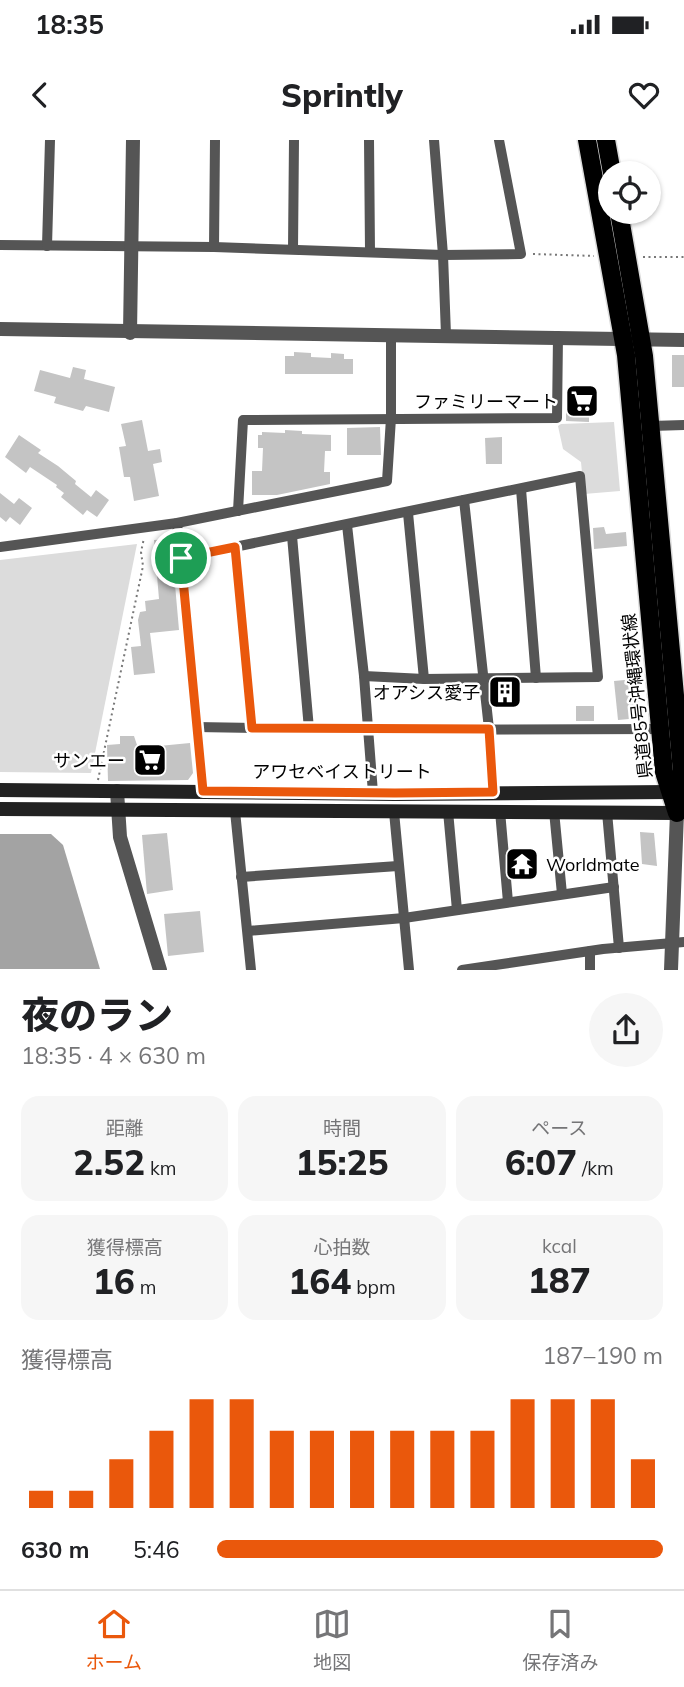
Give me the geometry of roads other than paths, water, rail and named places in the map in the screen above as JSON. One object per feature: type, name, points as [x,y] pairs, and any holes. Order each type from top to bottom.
[{"type":"main road","name":"県道85号沖縄環状線","points":[[587,140],[623,338],[664,772],[678,792]]},
{"type":"main road","points":[[606,140],[610,161]]},
{"type":"main road","name":"県道85号沖縄環状線","points":[[621,224],[642,340],[674,627],[682,772],[678,792],[681,813]]},
{"type":"main road","name":"アワセベイストリート","points":[[0,790],[678,792]]},
{"type":"main road","points":[[0,809],[681,813]]},
{"type":"street","points":[[47,246],[50,140]]},
{"type":"street","points":[[130,333],[133,140]]},
{"type":"street","points":[[214,247],[215,140]]},
{"type":"street","points":[[293,249],[294,140]]},
{"type":"street","points":[[369,140],[370,251]]},
{"type":"street","points":[[434,140],[446,335]]},
{"type":"street","points":[[0,245],[214,247],[443,255],[521,254],[499,140]]},
{"type":"street","points":[[0,329],[684,340]]},
{"type":"street","points":[[0,547],[177,523],[387,481],[391,418],[391,334]]},
{"type":"street","points":[[238,511],[243,420],[557,418],[558,336]]},
{"type":"street","points":[[651,426],[684,425]]},
{"type":"street","points":[[181,558],[580,476],[598,677],[424,679],[364,676]]},
{"type":"street","points":[[520,489],[536,678]]},
{"type":"street","points":[[464,500],[489,729],[493,792]]},
{"type":"street","points":[[408,513],[424,679]]},
{"type":"street","points":[[177,523],[203,791]]},
{"type":"street","points":[[347,525],[364,676],[373,793]]},
{"type":"street","points":[[292,536],[309,729]]},
{"type":"street","points":[[235,547],[252,728]]},
{"type":"street","points":[[197,727],[367,730],[660,729]]},
{"type":"street","points":[[117,790],[120,837],[160,970]]},
{"type":"street","points":[[235,811],[251,970]]},
{"type":"street","points":[[448,811],[457,910]]},
{"type":"street","points":[[500,811],[509,902]]},
{"type":"street","points":[[554,811],[562,894]]},
{"type":"street","points":[[394,812],[409,970]]},
{"type":"street","points":[[607,812],[619,948]]},
{"type":"street","points":[[671,970],[678,942],[681,813]]},
{"type":"street","points":[[241,877],[398,866]]},
{"type":"street","points":[[248,932],[404,918],[614,887]]},
{"type":"street","points":[[462,970],[509,967],[590,951],[678,942]]},
{"type":"street","points":[[590,951],[590,970]]},
{"type":"place","name":"ファミリーマート","points":[[582,401]]},
{"type":"place","name":"オアシス愛子","points":[[505,692]]},
{"type":"place","name":"サンエー","points":[[150,760]]},
{"type":"place","name":"Worldmate","points":[[522,864]]}]
